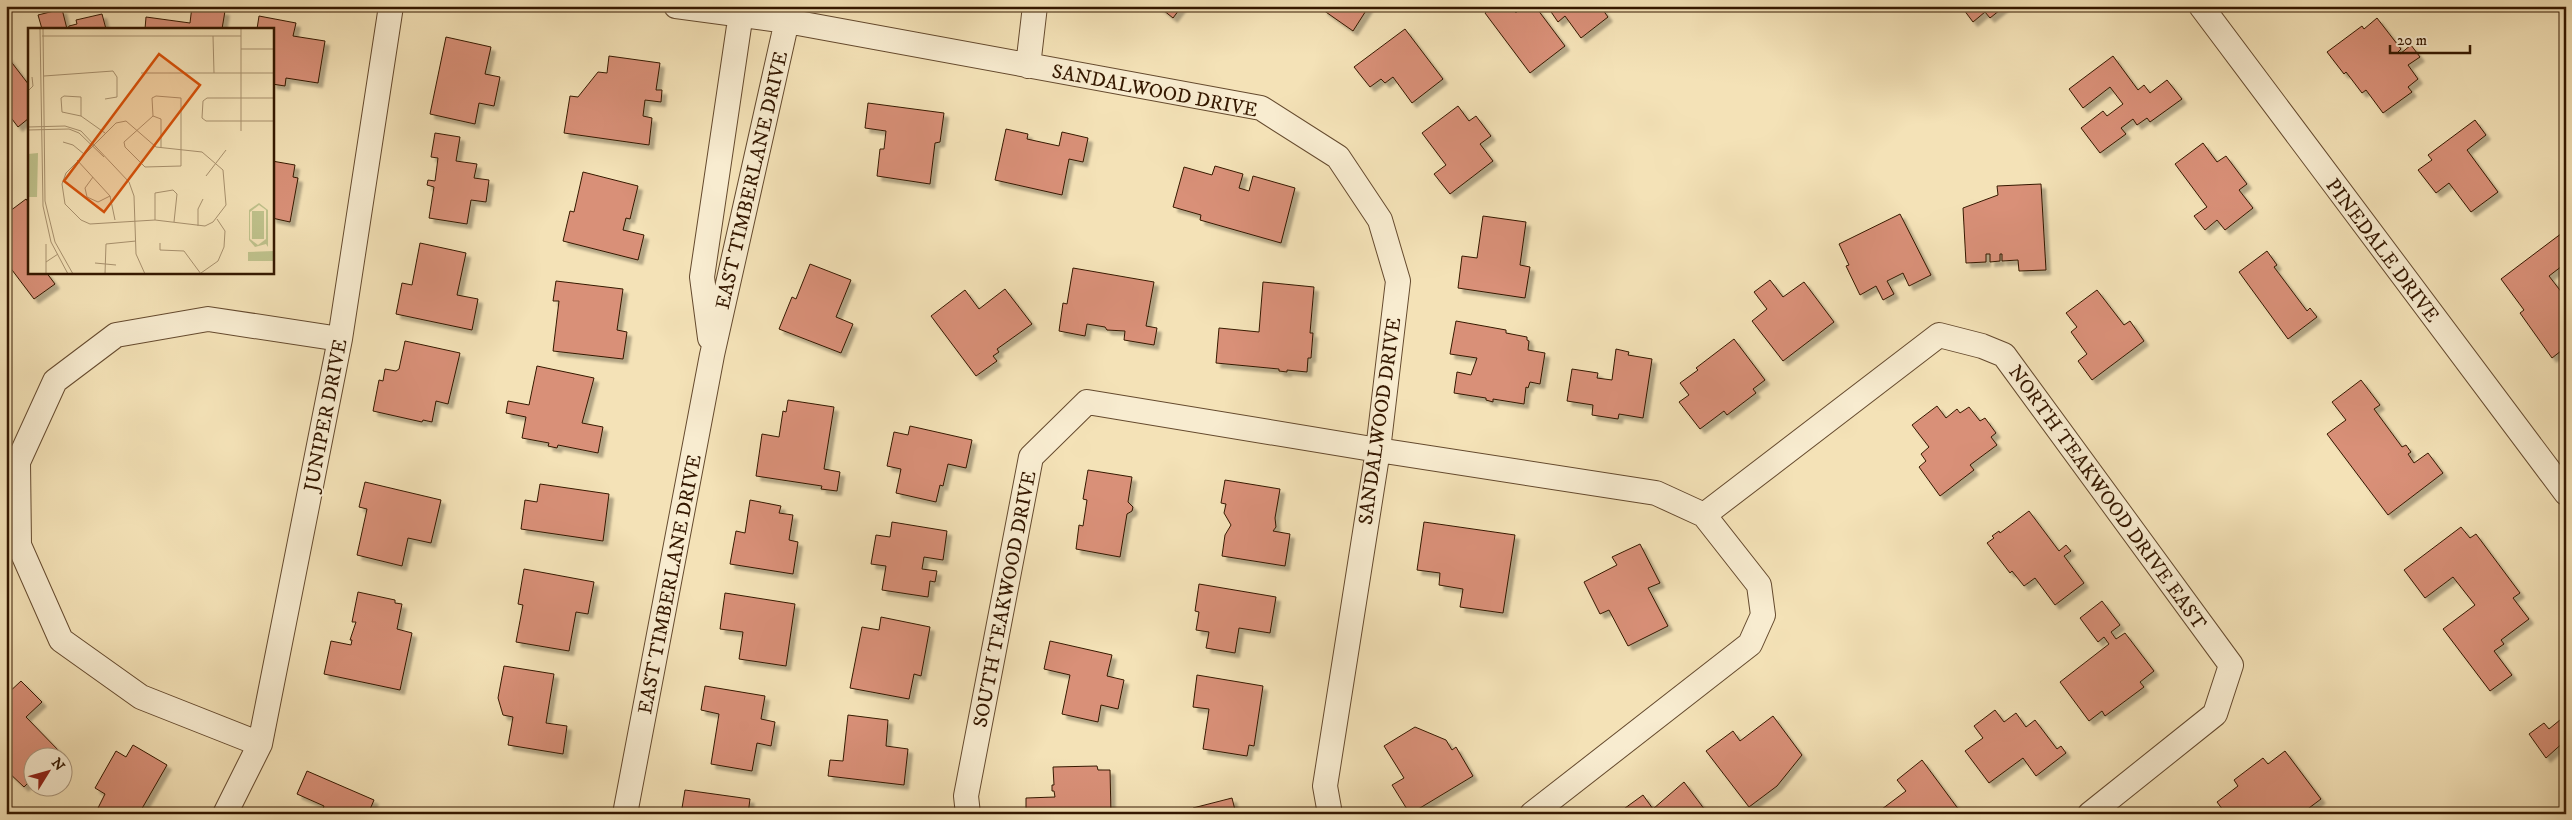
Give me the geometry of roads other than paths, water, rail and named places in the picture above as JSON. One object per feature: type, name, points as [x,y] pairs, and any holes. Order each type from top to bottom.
[{"type":"street","name":"JUNIPER DRIVE","points":[[225,814],[260,744],[340,339],[391,6]]},
{"type":"street","name":"SANDALWOOD DRIVE","points":[[676,6],[789,14],[1028,66],[1261,108],[1338,157],[1380,220],[1398,281],[1378,450],[1325,786],[1330,814]]},
{"type":"street","points":[[1028,66],[1036,6]]},
{"type":"street","name":"PINEDALE DRIVE","points":[[2201,6],[2566,493]]},
{"type":"street","name":"EAST TIMBERLANE DRIVE","points":[[712,354],[702,277],[742,11]]},
{"type":"street","name":"EAST TIMBERLANE DRIVE","points":[[625,814],[712,354],[789,14]]},
{"type":"street","points":[[260,744],[141,697],[60,640],[19,545],[18,462],[55,381],[116,335],[208,319],[340,339]]},
{"type":"street","name":"NORTH TEAKWOOD DRIVE EAST","points":[[1704,515],[1939,335],[1982,346],[2004,355],[2231,665],[2215,714],[2090,814]]},
{"type":"street","name":"SOUTH TEAKWOOD DRIVE","points":[[968,814],[966,796],[1031,457],[1087,402],[1378,450]]},
{"type":"street","points":[[1378,450],[1656,492],[1704,515],[1759,585],[1763,615],[1750,644],[1532,814]]}]
